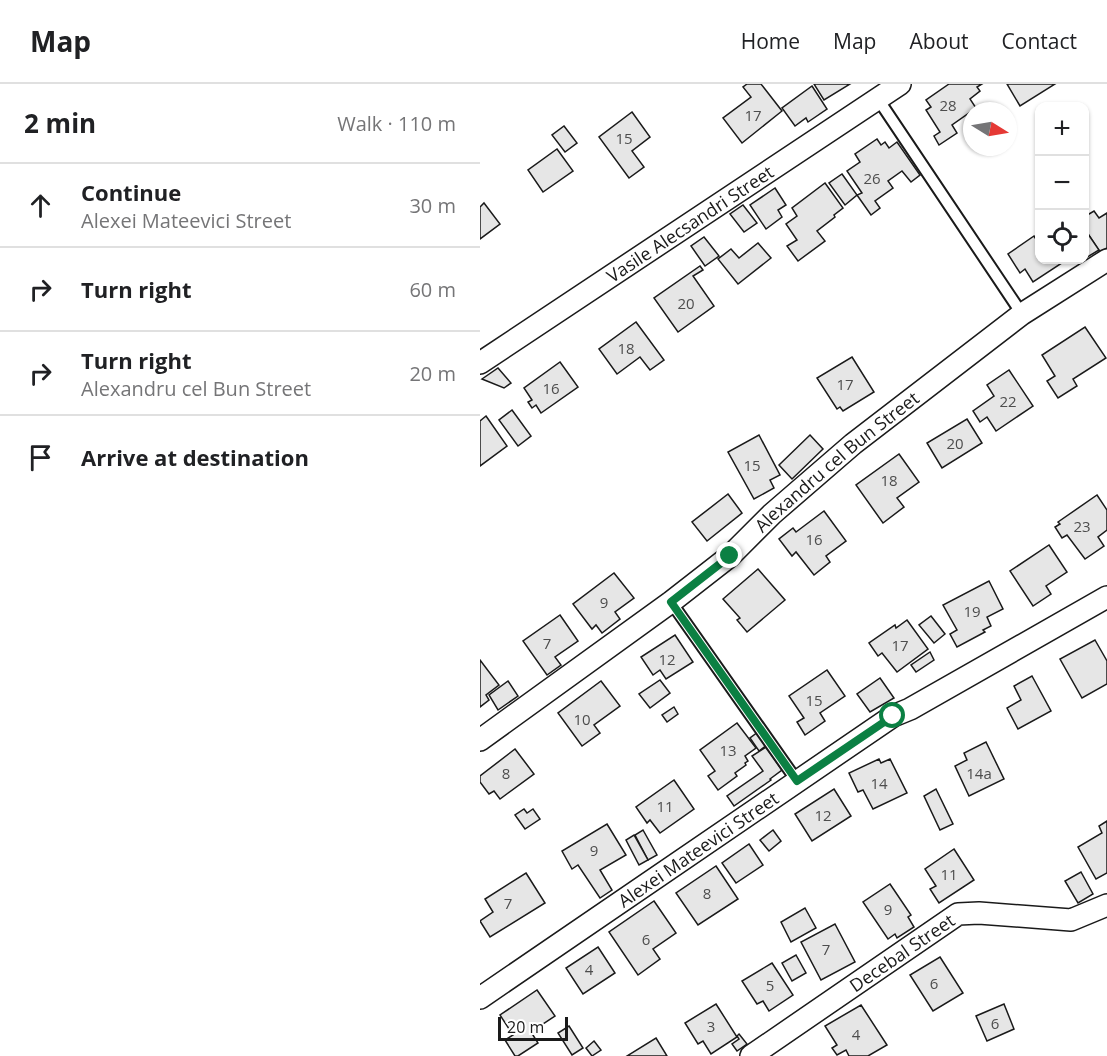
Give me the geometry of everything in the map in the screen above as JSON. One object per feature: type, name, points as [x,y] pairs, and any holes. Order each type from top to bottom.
[{"type":"street","name":"Vasile Alecsandri Street","points":[[480,363],[900,84]]},
{"type":"street","name":"Alexandru cel Bun Street","points":[[480,740],[671,602],[730,556],[772,514],[853,444],[1022,314],[1107,260]]},
{"type":"street","name":"Alexei Mateevici Street","points":[[480,998],[893,716],[910,709],[1107,597]]},
{"type":"street","name":"Decebal Street","points":[[751,1056],[958,914],[979,913],[1071,920],[1107,905]]},
{"type":"lane","points":[[878,99],[1022,314]]},
{"type":"lane","points":[[671,602],[797,781]]},
{"type":"building","points":[[747,84],[761,84],[782,111],[742,143],[723,118],[751,97],[743,87]]},
{"type":"building","points":[[814,84],[850,84],[824,100]]},
{"type":"building","points":[[949,84],[982,84],[977,87],[980,91],[970,99],[972,102],[963,102],[963,117],[952,125],[957,133],[939,145],[934,136],[940,132],[926,110],[931,107],[926,100]]},
{"type":"building","points":[[1007,84],[1055,84],[1020,106]]},
{"type":"building","points":[[812,86],[827,109],[808,122],[806,118],[795,126],[782,108]]},
{"type":"building","points":[[632,112],[650,137],[632,151],[644,167],[629,178],[599,137]]},
{"type":"building","points":[[564,126],[577,143],[565,152],[552,135]]},
{"type":"building","points":[[877,139],[881,145],[885,142],[889,148],[897,142],[920,175],[911,182],[902,171],[888,181],[893,188],[875,201],[880,208],[871,215],[857,195],[862,193],[847,171],[860,162],[855,154]]},
{"type":"building","points":[[557,149],[573,171],[543,192],[528,170]]},
{"type":"building","points":[[842,174],[857,195],[845,205],[829,183]]},
{"type":"building","points":[[825,183],[843,208],[817,231],[825,241],[798,261],[787,246],[797,240],[786,224],[797,216],[792,208]]},
{"type":"building","points":[[775,188],[786,205],[778,210],[782,217],[766,229],[750,205]]},
{"type":"building","points":[[484,203],[500,224],[480,239],[480,207]]},
{"type":"building","points":[[743,205],[757,223],[744,232],[730,214]]},
{"type":"building","points":[[1094,211],[1099,218],[1107,213],[1107,248],[1100,252],[1089,236],[1089,214]]},
{"type":"building","points":[[1089,235],[1099,250],[1089,256]]},
{"type":"building","points":[[1034,236],[1035,264],[1060,264],[1033,282],[1025,269],[1020,273],[1008,254]]},
{"type":"building","points":[[704,237],[719,256],[705,266],[691,246]]},
{"type":"building","points":[[758,243],[771,258],[738,284],[718,259],[731,249],[739,258]]},
{"type":"building","points":[[700,266],[703,270],[693,276],[714,306],[678,332],[654,298]]},
{"type":"building","points":[[636,322],[664,360],[650,370],[640,357],[617,374],[599,349]]},
{"type":"building","points":[[1085,327],[1106,358],[1073,379],[1077,386],[1058,398],[1047,381],[1055,376],[1042,355]]},
{"type":"building","points":[[852,357],[874,392],[843,411],[840,407],[837,409],[817,378]]},
{"type":"building","points":[[560,362],[578,387],[541,413],[536,405],[532,408],[528,402],[532,400],[524,388]]},
{"type":"building","points":[[498,368],[511,383],[504,388],[482,379]]},
{"type":"building","points":[[1009,370],[1033,406],[996,431],[987,417],[980,422],[973,411],[994,396],[987,385]]},
{"type":"building","points":[[512,410],[531,436],[518,446],[499,420]]},
{"type":"building","points":[[486,416],[507,446],[480,466],[480,421]]},
{"type":"building","points":[[967,419],[982,443],[942,468],[927,443]]},
{"type":"building","points":[[759,435],[780,475],[770,480],[774,488],[754,499],[728,452]]},
{"type":"building","points":[[810,435],[823,449],[792,479],[779,465]]},
{"type":"building","points":[[899,454],[919,482],[897,498],[904,507],[883,523],[856,485]]},
{"type":"building","points":[[728,494],[742,513],[707,541],[692,522]]},
{"type":"building","points":[[1097,495],[1107,510],[1107,530],[1098,537],[1104,546],[1085,559],[1067,535],[1062,538],[1055,527],[1060,524],[1058,522]]},
{"type":"building","points":[[824,511],[846,541],[826,556],[830,562],[814,575],[796,552],[792,556],[779,539],[793,528],[796,532]]},
{"type":"building","points":[[1049,545],[1067,572],[1046,586],[1051,594],[1033,606],[1010,571]]},
{"type":"building","points":[[758,569],[785,600],[747,632],[737,620],[740,618],[723,599]]},
{"type":"building","points":[[614,573],[634,598],[615,612],[620,619],[602,633],[596,625],[592,629],[573,604]]},
{"type":"building","points":[[989,581],[1003,609],[987,617],[991,626],[983,630],[985,632],[957,647],[950,634],[957,630],[943,605]]},
{"type":"building","points":[[560,615],[578,641],[555,657],[561,665],[547,675],[523,641]]},
{"type":"building","points":[[931,616],[945,634],[934,643],[919,625]]},
{"type":"building","points":[[907,620],[928,649],[897,672],[882,653],[878,656],[869,643],[895,625],[896,628]]},
{"type":"building","points":[[675,635],[693,662],[666,679],[660,670],[653,675],[641,657]]},
{"type":"building","points":[[1095,640],[1107,661],[1107,684],[1082,698],[1060,659]]},
{"type":"building","points":[[930,652],[934,660],[916,672],[911,665]]},
{"type":"building","points":[[480,660],[499,685],[486,695],[489,700],[480,707]]},
{"type":"building","points":[[827,670],[845,696],[820,713],[825,721],[805,735],[797,722],[804,718],[789,696]]},
{"type":"building","points":[[1032,676],[1051,711],[1018,729],[1007,708],[1021,700],[1014,686]]},
{"type":"building","points":[[880,678],[894,698],[870,712],[857,694]]},
{"type":"building","points":[[660,680],[670,693],[650,708],[639,694]]},
{"type":"building","points":[[508,681],[518,696],[498,710],[489,695]]},
{"type":"building","points":[[601,681],[620,706],[594,725],[600,733],[582,746],[558,713]]},
{"type":"building","points":[[674,707],[678,714],[667,722],[662,715]]},
{"type":"building","points":[[737,723],[756,748],[745,756],[748,761],[735,773],[737,776],[718,790],[708,776],[715,771],[700,750]]},
{"type":"building","points":[[758,732],[767,745],[759,751],[750,738]]},
{"type":"building","points":[[986,742],[1004,779],[969,796],[955,766],[967,760],[964,753]]},
{"type":"building","points":[[766,747],[782,770],[734,806],[727,796],[763,771],[752,756]]},
{"type":"building","points":[[515,749],[534,774],[500,799],[494,791],[489,794],[480,782],[480,776]]},
{"type":"building","points":[[879,759],[881,763],[890,759],[907,793],[873,809],[863,790],[858,792],[849,773]]},
{"type":"building","points":[[674,780],[694,809],[660,833],[650,820],[647,823],[636,807]]},
{"type":"building","points":[[834,789],[851,816],[812,841],[795,814]]},
{"type":"building","points":[[936,789],[953,824],[940,830],[924,796]]},
{"type":"building","points":[[524,809],[527,813],[533,809],[540,819],[525,829],[515,815]]},
{"type":"building","points":[[1107,821],[1107,873],[1096,879],[1078,847],[1102,833],[1099,826]]},
{"type":"building","points":[[607,824],[626,855],[600,870],[612,890],[600,898],[578,865],[572,869],[562,851]]},
{"type":"building","points":[[643,830],[657,855],[648,860],[635,835]]},
{"type":"building","points":[[773,830],[781,841],[769,851],[760,840]]},
{"type":"building","points":[[634,835],[648,860],[639,865],[626,840]]},
{"type":"building","points":[[749,844],[763,865],[736,883],[722,863]]},
{"type":"building","points":[[954,849],[974,880],[939,903],[930,889],[936,886],[925,869]]},
{"type":"building","points":[[716,866],[738,899],[698,925],[676,893]]},
{"type":"building","points":[[1081,872],[1093,894],[1078,903],[1065,881]]},
{"type":"building","points":[[526,873],[545,903],[490,937],[480,921],[493,912],[485,899]]},
{"type":"building","points":[[890,884],[911,915],[908,917],[914,927],[897,938],[895,934],[888,939],[863,902]]},
{"type":"building","points":[[654,901],[676,933],[653,949],[660,959],[638,975],[609,932]]},
{"type":"building","points":[[805,908],[816,928],[791,942],[781,922]]},
{"type":"building","points":[[835,924],[855,962],[821,980],[801,942]]},
{"type":"building","points":[[598,947],[615,973],[583,994],[566,968]]},
{"type":"building","points":[[796,955],[806,973],[792,981],[782,963]]},
{"type":"building","points":[[940,957],[963,993],[933,1011],[910,975]]},
{"type":"building","points":[[772,963],[793,995],[769,1011],[763,1001],[757,1004],[742,981]]},
{"type":"building","points":[[537,990],[555,1016],[531,1032],[538,1043],[515,1056],[505,1040],[513,1035],[500,1015]]},
{"type":"building","points":[[716,1004],[737,1037],[711,1054],[703,1041],[698,1044],[685,1023]]},
{"type":"building","points":[[1004,1004],[1014,1029],[987,1041],[976,1016]]},
{"type":"building","points":[[861,1005],[887,1045],[868,1056],[849,1056],[846,1050],[837,1055],[832,1048],[837,1045],[825,1026]]},
{"type":"building","points":[[569,1026],[583,1048],[572,1055],[558,1033]]},
{"type":"building","points":[[739,1034],[747,1044],[737,1051],[732,1044],[739,1039],[737,1036]]},
{"type":"building","points":[[656,1038],[667,1056],[627,1056]]},
{"type":"building","points":[[594,1041],[601,1050],[592,1056],[586,1048]]},
{"type":"route","points":[[730,556],[671,602],[797,781],[893,716]]}]
